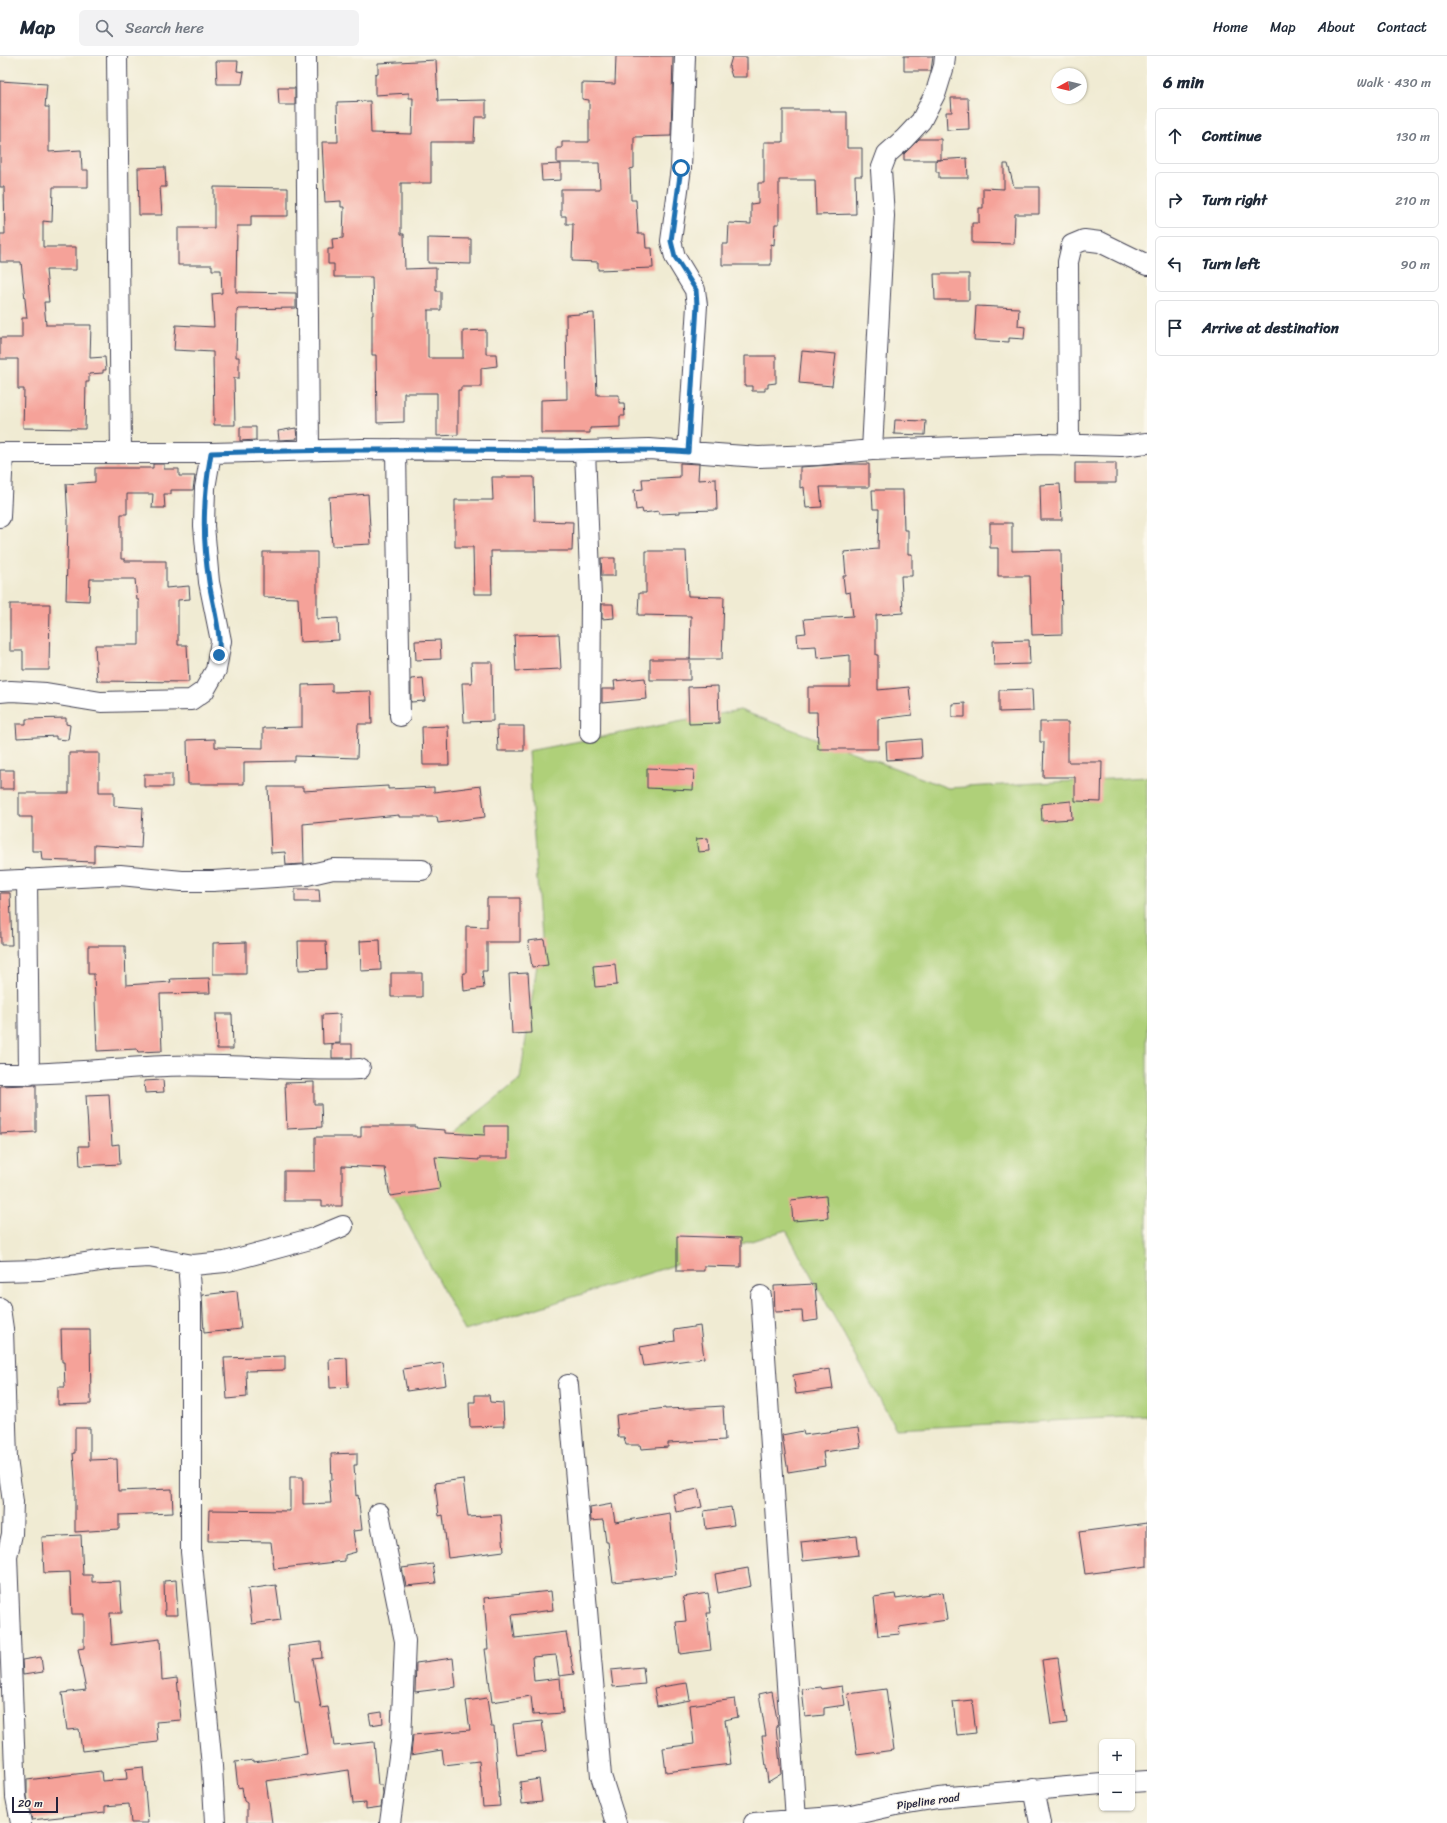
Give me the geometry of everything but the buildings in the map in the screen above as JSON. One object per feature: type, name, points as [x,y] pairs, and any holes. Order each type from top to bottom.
[{"type":"street","points":[[117,56],[121,452]]},
{"type":"street","points":[[306,56],[309,450]]},
{"type":"street","points":[[685,56],[681,168],[671,241],[675,257],[696,290],[697,305],[688,452]]},
{"type":"street","points":[[872,450],[884,216],[881,170],[887,154],[921,121],[936,92],[944,66],[945,56]]},
{"type":"street","points":[[1069,445],[1068,262],[1072,245],[1084,240],[1100,242],[1147,265]]},
{"type":"street","points":[[0,517],[2,453],[211,453],[396,449],[585,451],[650,449],[758,457],[817,455],[872,450],[1044,444],[1121,446],[1147,443]]},
{"type":"street","points":[[396,449],[400,716]]},
{"type":"street","points":[[585,451],[591,598],[590,733]]},
{"type":"street","points":[[0,692],[10,690],[46,693],[101,702],[115,702],[191,700],[204,691],[216,670],[221,640],[209,582],[204,526],[205,488],[211,453]]},
{"type":"street","points":[[0,881],[120,876],[182,881],[213,881],[307,875],[333,870],[422,870]]},
{"type":"street","points":[[27,879],[29,1075]]},
{"type":"street","points":[[0,1074],[29,1075],[166,1066],[236,1065],[333,1070],[360,1068]]},
{"type":"street","points":[[0,1271],[39,1270],[113,1259],[149,1257],[193,1265],[225,1262],[314,1238],[343,1226]]},
{"type":"street","points":[[193,1265],[189,1276],[191,1301],[191,1552],[211,1759],[215,1823]]},
{"type":"street","points":[[761,1296],[796,1820]]},
{"type":"street","points":[[0,1308],[3,1329],[7,1459],[13,1502],[12,1534],[7,1556],[16,1797],[21,1823]]},
{"type":"street","points":[[568,1385],[601,1776],[616,1823]]},
{"type":"street","points":[[378,1513],[405,1641],[401,1742],[390,1823]]},
{"type":"street","points":[[1135,1782],[1147,1781]]},
{"type":"street","name":"Pipeline road","points":[[754,1823],[796,1820],[847,1820],[896,1805],[938,1798],[1099,1784]]},
{"type":"street","points":[[1032,1789],[1040,1823]]},
{"type":"green space","points":[[740,710],[948,788],[1147,777],[1147,1416],[896,1429],[786,1230],[465,1331],[387,1185],[520,1079],[541,938],[528,751]]},
{"type":"route","points":[[219,655],[221,640],[209,582],[204,526],[205,488],[211,453],[362,449],[585,451],[650,449],[688,452],[697,305],[696,290],[675,257],[671,241],[681,168]]}]
